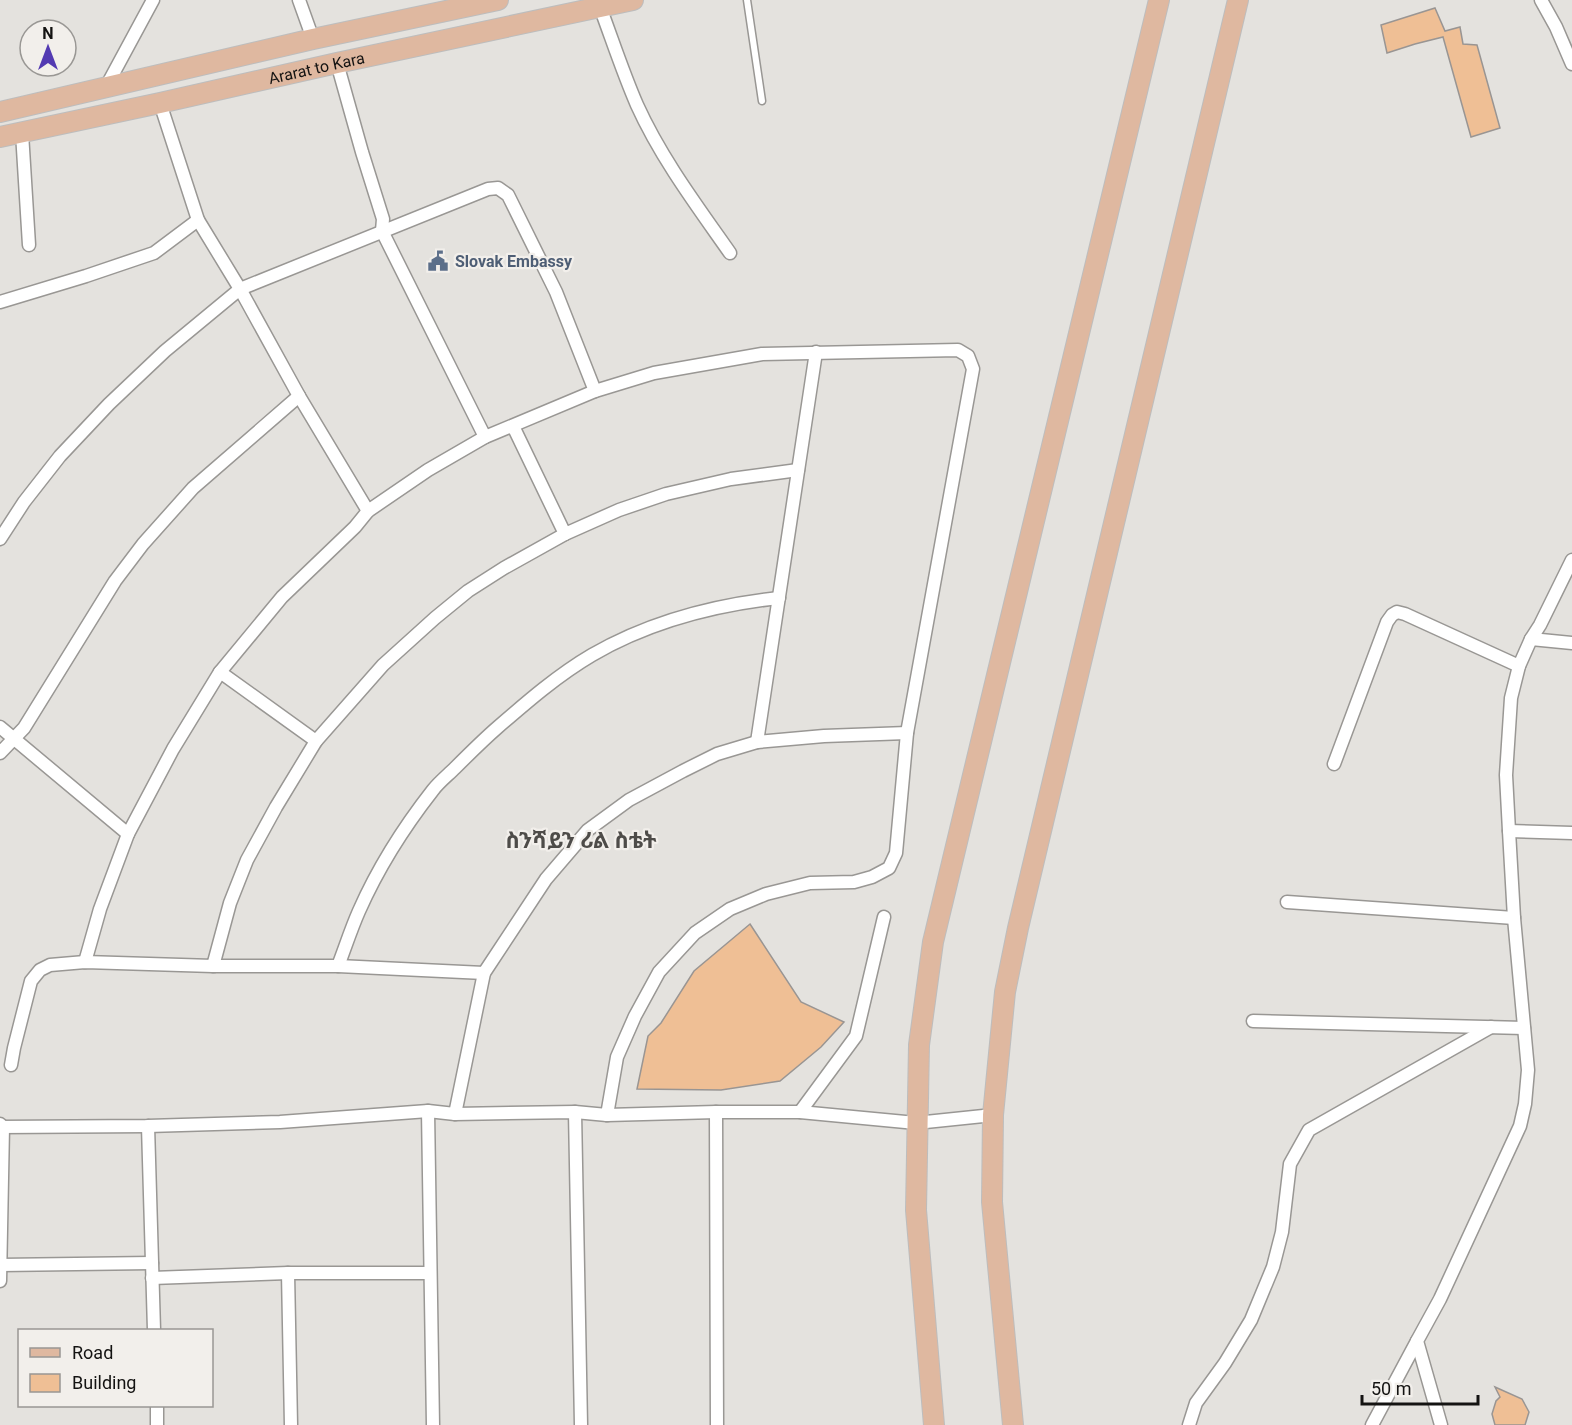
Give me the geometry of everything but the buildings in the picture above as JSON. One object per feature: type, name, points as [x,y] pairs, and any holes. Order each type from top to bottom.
[{"type":"main road","name":"Ararat to Kara","points":[[0,112],[474,2],[498,0]]},
{"type":"main road","name":"Ararat to Kara","points":[[0,137],[337,63],[549,9],[600,7],[633,0]]},
{"type":"main road","points":[[934,1425],[916,1210],[919,1045],[933,942],[1159,0]]},
{"type":"main road","points":[[1012,1425],[992,1202],[993,1115],[1005,992],[1018,928],[1238,0]]},
{"type":"street","points":[[106,87],[153,0]]},
{"type":"street","points":[[299,0],[313,39]]},
{"type":"street","points":[[1541,0],[1572,64]]},
{"type":"street","points":[[600,7],[638,106],[651,132],[688,194],[730,253]]},
{"type":"street","points":[[337,63],[383,219],[382,231],[485,437]]},
{"type":"street","points":[[160,103],[198,220],[368,511]]},
{"type":"street","points":[[22,133],[29,244]]},
{"type":"street","points":[[0,539],[24,502],[60,456],[101,413],[165,351],[240,289],[488,189],[498,188],[508,195],[556,292],[595,391]]},
{"type":"street","points":[[0,302],[154,253],[198,220]]},
{"type":"street","points":[[85,962],[100,909],[128,834],[174,749],[220,672],[282,597],[355,527],[368,511],[428,470],[485,437],[595,391],[654,373],[762,354],[958,350],[968,356],[973,369],[907,733],[896,853],[889,868],[872,877],[854,882],[810,883],[766,894],[730,909],[695,933],[659,972],[635,1016],[616,1057],[607,1115]]},
{"type":"street","points":[[758,742],[816,352]]},
{"type":"street","points":[[0,753],[24,728],[115,581],[143,544],[193,488],[299,396]]},
{"type":"street","points":[[513,426],[565,534]]},
{"type":"street","points":[[213,966],[230,903],[246,860],[316,741],[383,665],[435,618],[468,591],[504,568],[565,534],[619,510],[666,495],[731,479],[798,470]]},
{"type":"street","points":[[1372,1425],[1450,1277],[1520,1126],[1525,1104],[1528,1070],[1514,918],[1506,775],[1511,698],[1519,666],[1572,560]]},
{"type":"street","points":[[338,966],[359,911],[376,877],[434,789],[485,738],[537,693],[591,656],[628,637],[669,621],[710,609],[779,598]]},
{"type":"street","points":[[1334,764],[1388,622],[1397,612],[1519,666]]},
{"type":"street","points":[[1531,639],[1572,643]]},
{"type":"street","points":[[220,672],[316,741]]},
{"type":"street","points":[[0,727],[128,834]]},
{"type":"street","points":[[455,1114],[484,973],[546,879],[588,830],[629,800],[717,754],[758,742],[824,736],[907,733]]},
{"type":"street","points":[[1509,831],[1572,833]]},
{"type":"street","points":[[1287,902],[1514,918]]},
{"type":"street","points":[[800,1112],[856,1036],[884,916]]},
{"type":"street","points":[[11,1065],[31,981],[40,970],[50,964],[85,962],[213,966],[338,966],[484,973]]},
{"type":"street","points":[[1253,1021],[1524,1028]]},
{"type":"street","points":[[1189,1425],[1196,1402],[1225,1363],[1251,1320],[1273,1267],[1282,1233],[1290,1164],[1309,1130],[1491,1027]]},
{"type":"street","points":[[0,1281],[1,1126],[148,1126],[280,1122],[428,1111],[455,1114],[575,1112],[607,1115],[800,1112],[916,1123],[993,1115]]},
{"type":"street","points":[[428,1111],[433,1425]]},
{"type":"street","points":[[575,1112],[581,1425]]},
{"type":"street","points":[[716,1112],[717,1425]]},
{"type":"street","points":[[148,1126],[154,1329]]},
{"type":"street","points":[[0,1265],[152,1263]]},
{"type":"street","points":[[152,1278],[288,1273],[430,1273]]},
{"type":"street","points":[[288,1273],[291,1425]]},
{"type":"street","points":[[1417,1341],[1441,1425]]},
{"type":"street","points":[[156,1407],[157,1425]]},
{"type":"lane","points":[[747,0],[762,101]]},
{"type":"place","name":"Slovak Embassy","points":[[438,261]]},
{"type":"district","name":"ስንሻይን ሪል ስቴት","points":[[581,840]]}]
